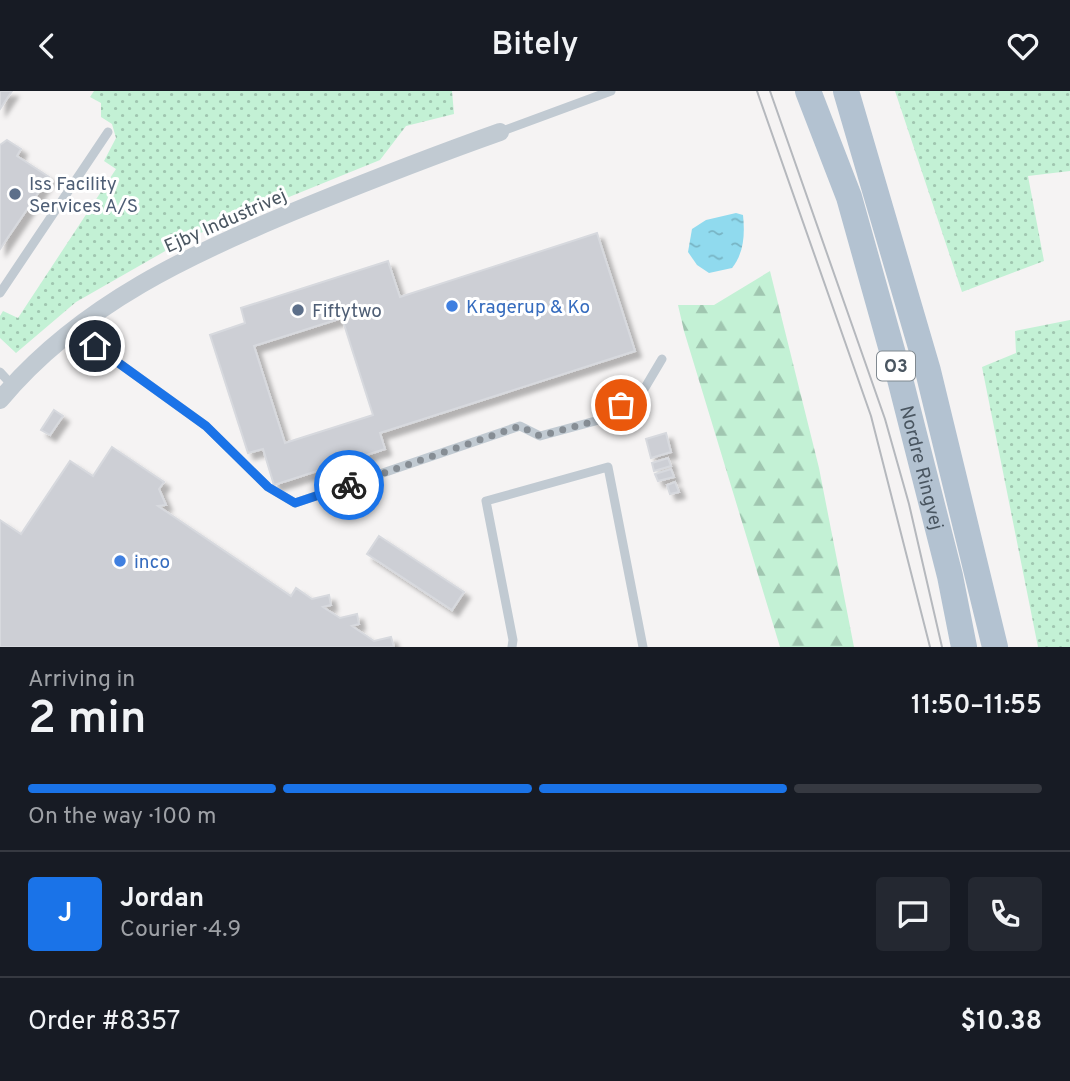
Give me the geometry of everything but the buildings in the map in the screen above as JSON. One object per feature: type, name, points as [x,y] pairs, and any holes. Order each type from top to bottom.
[{"type":"main road","name":"Nordre Ringvej","points":[[808,91],[853,210],[900,379],[950,576],[964,647]]},
{"type":"main road","name":"Nordre Ringvej","points":[[846,91],[928,371],[995,647]]},
{"type":"street","name":"Ejby Industrivej","points":[[0,400],[6,379],[25,370],[120,296],[206,250],[375,178],[500,132]]},
{"type":"lane","points":[[500,132],[611,91]]},
{"type":"lane","points":[[0,293],[108,132]]},
{"type":"lane","points":[[73,330],[206,426],[268,487],[295,503],[520,426],[540,436],[599,420],[643,391],[662,359]]},
{"type":"lane","points":[[512,647],[513,640],[486,501],[608,467],[643,647]]},
{"type":"green space","points":[[94,91],[452,91],[454,114],[406,126],[380,160],[188,238],[76,302],[16,353],[0,338],[0,316],[3,311],[18,318],[116,169],[104,161],[116,138],[112,124],[101,117],[101,103],[90,97]]},
{"type":"green space","points":[[895,91],[1070,91],[1070,171],[1028,176],[1044,261],[962,292]]},
{"type":"green space","points":[[770,271],[819,468],[854,647],[780,647],[678,305],[714,305]]},
{"type":"green space","points":[[1070,320],[1070,647],[1038,647],[982,367],[1016,353],[1015,331]]},
{"type":"water","points":[[736,213],[743,215],[744,222],[739,256],[732,268],[709,273],[697,265],[688,252],[692,229],[706,220]]},
{"type":"tram line","points":[[757,91],[871,416],[930,647]]},
{"type":"tram line","points":[[770,91],[885,419],[909,504],[942,647]]},
{"type":"way so far","points":[[349,485],[520,426],[540,436],[599,420],[621,405]]},
{"type":"place","name":"Iss Facility Services A/S","points":[[15,194]]},
{"type":"place","name":"Kragerup & Ko","points":[[452,306]]},
{"type":"place","name":"Fiftytwo","points":[[298,310]]},
{"type":"place","name":"inco","points":[[120,561]]},
{"type":"route","points":[[95,346],[206,426],[268,487],[295,503],[349,485]]}]
